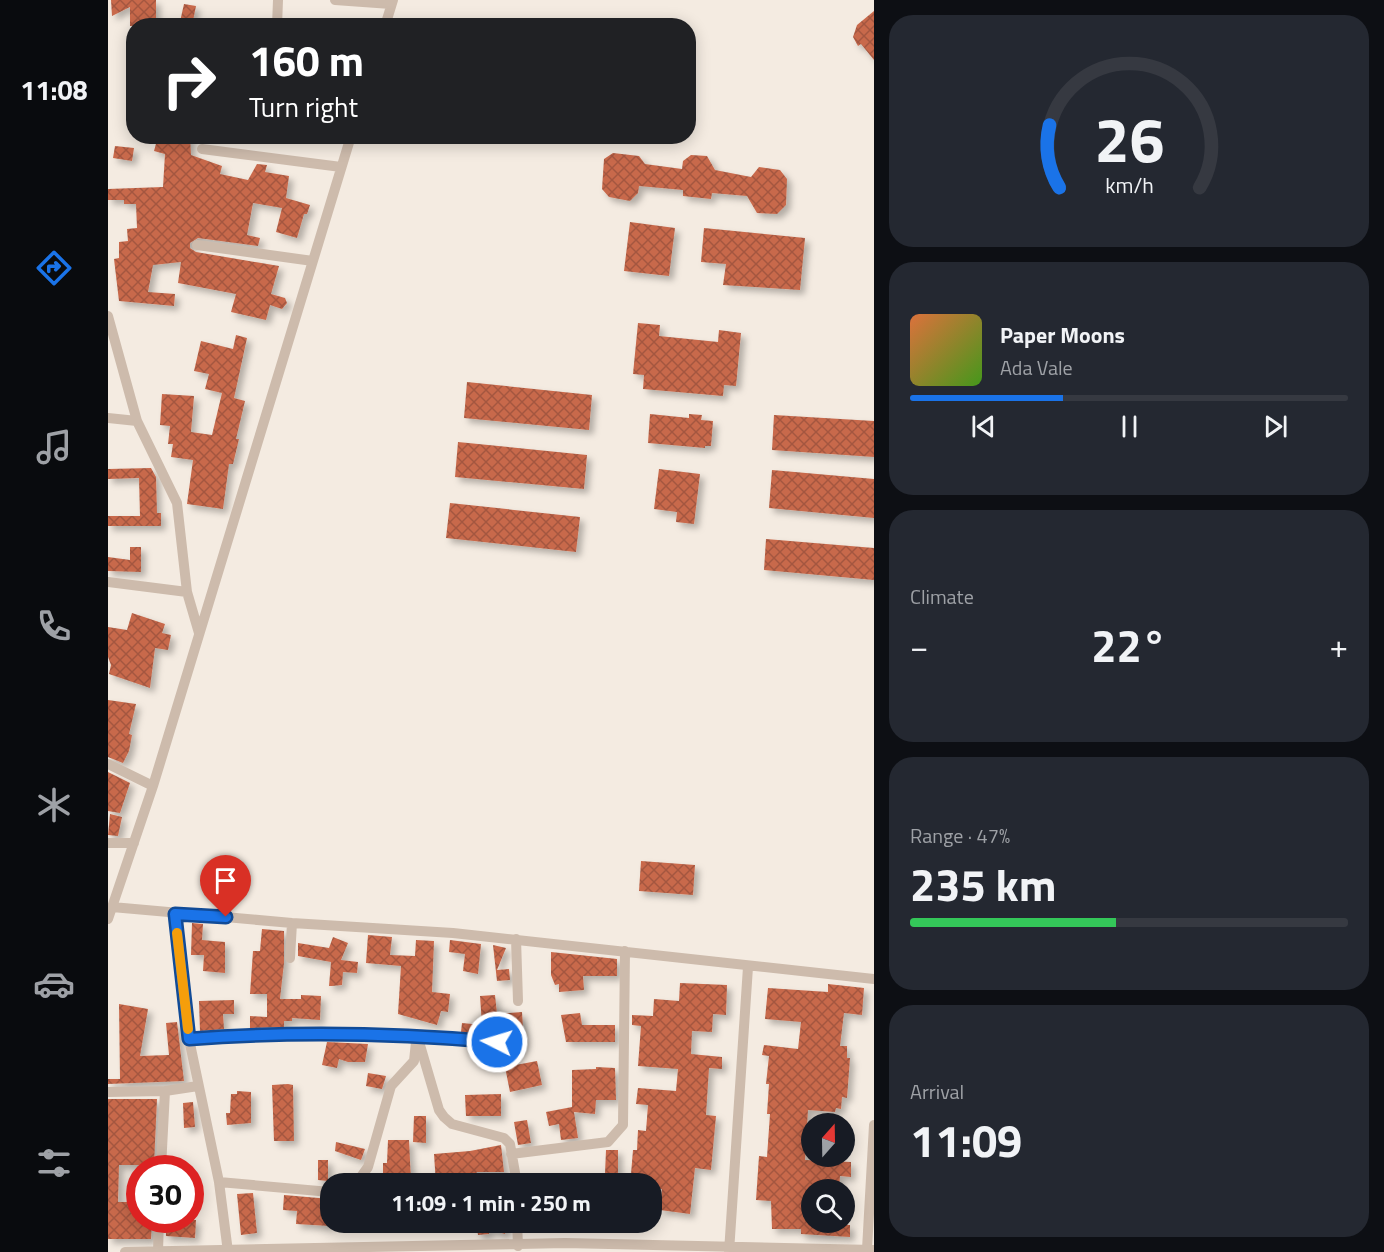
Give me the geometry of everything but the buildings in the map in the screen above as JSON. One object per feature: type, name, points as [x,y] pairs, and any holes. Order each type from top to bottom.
[{"type":"street","points":[[277,18],[278,0]]},
{"type":"street","points":[[335,0],[392,2],[387,18]]},
{"type":"street","points":[[108,919],[153,786],[348,144]]},
{"type":"street","points":[[202,149],[341,167]]},
{"type":"street","points":[[197,245],[313,261]]},
{"type":"street","points":[[109,321],[137,421],[177,503],[188,592],[200,634]]},
{"type":"street","points":[[108,418],[137,421]]},
{"type":"street","points":[[108,582],[188,592]]},
{"type":"street","points":[[108,764],[153,786]]},
{"type":"street","points":[[108,843],[134,843]]},
{"type":"street","points":[[112,907],[175,914],[516,939],[748,967],[874,979]]},
{"type":"street","points":[[175,914],[189,1039],[219,1182],[227,1250]]},
{"type":"street","points":[[290,958],[292,923]]},
{"type":"street","points":[[516,939],[518,1001]]},
{"type":"street","points":[[511,1154],[608,1142],[623,1125],[625,951]]},
{"type":"street","points":[[729,1249],[748,967]]},
{"type":"street","points":[[189,1039],[263,1034],[417,1035],[497,1042]]},
{"type":"street","points":[[417,1035],[439,1110],[452,1124],[504,1138],[510,1144],[515,1173]]},
{"type":"street","points":[[364,1173],[368,1167],[391,1086],[414,1061],[417,1035]]},
{"type":"street","points":[[108,1092],[165,1091],[198,1086]]},
{"type":"street","points":[[162,1155],[165,1091]]},
{"type":"street","points":[[125,1252],[518,1246],[870,1250],[874,1125]]},
{"type":"street","points":[[219,1182],[320,1191]]},
{"type":"street","points":[[158,1251],[159,1233]]},
{"type":"street","points":[[517,1233],[518,1246]]},
{"type":"slow traffic","points":[[177,933],[188,1029]]},
{"type":"route","points":[[226,917],[175,914],[189,1039],[263,1034],[417,1035],[497,1042]]}]
